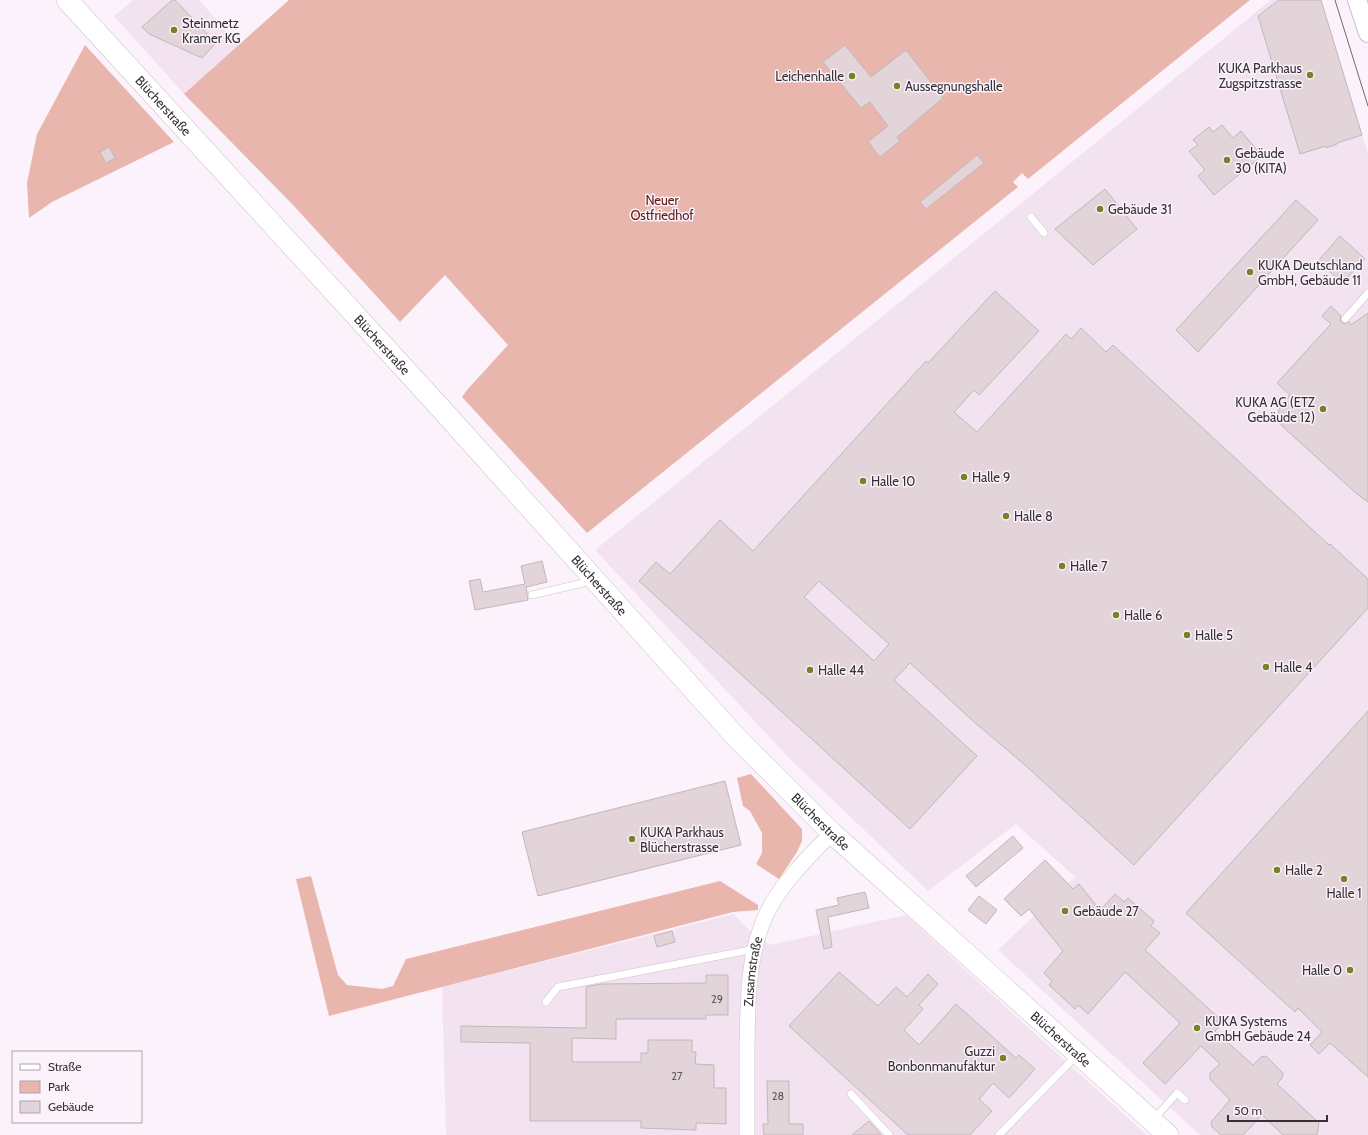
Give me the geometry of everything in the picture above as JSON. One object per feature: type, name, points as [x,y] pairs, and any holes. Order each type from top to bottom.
[{"type":"main road","name":"Blücherstraße","points":[[67,0],[440,408],[736,737],[832,833],[1168,1135]]},
{"type":"street","points":[[1357,0],[1368,33]]},
{"type":"street","name":"Zusamstraße","points":[[747,1135],[748,1001],[752,961],[759,931],[774,899],[817,848],[832,833]]},
{"type":"lane","points":[[1031,217],[1044,233]]},
{"type":"lane","points":[[1345,319],[1368,293]]},
{"type":"lane","points":[[532,595],[584,583],[592,577]]},
{"type":"lane","points":[[546,1002],[558,987],[755,949]]},
{"type":"lane","points":[[999,1135],[1078,1054]]},
{"type":"lane","points":[[1153,1121],[1177,1093],[1185,1100]]},
{"type":"lane","points":[[851,1094],[889,1135]]},
{"type":"shaded area","points":[[133,0],[199,0],[239,45],[184,94],[114,16]]},
{"type":"shaded area","points":[[1271,0],[1317,0],[1368,153],[1368,1135],[1200,1135],[998,950],[1075,877],[1016,824],[928,891],[790,759],[595,550]]},
{"type":"shaded area","points":[[734,914],[749,930],[770,945],[906,915],[1147,1135],[446,1135],[442,987]]},
{"type":"green space","name":"Neuer Ostfriedhof","points":[[289,0],[1250,0],[1028,179],[1022,173],[1013,182],[1018,187],[587,533],[462,397],[508,345],[445,275],[400,322],[294,206],[184,94]]},
{"type":"green space","points":[[85,45],[174,142],[52,202],[29,218],[27,183],[37,134]]},
{"type":"green space","points":[[751,774],[802,829],[802,841],[797,852],[779,879],[756,864],[762,853],[762,833],[750,811],[743,806],[737,778]]},
{"type":"green space","points":[[311,876],[338,975],[347,985],[382,989],[393,986],[406,959],[720,881],[758,905],[758,910],[733,912],[329,1016],[296,879]]},
{"type":"building","name":"Steinmetz Kramer KG","points":[[172,0],[175,0],[216,43],[202,58],[149,34],[142,27]]},
{"type":"building","name":"KUKA Parkhaus Zugspitzstrasse","points":[[1279,0],[1321,0],[1362,135],[1326,148],[1326,146],[1300,154],[1258,16]]},
{"type":"building","name":"Aussegnungshalle","points":[[845,45],[871,77],[906,50],[943,98],[897,137],[900,141],[880,157],[868,142],[888,126],[870,102],[861,108],[823,62]]},
{"type":"building","name":"Gebäude 30 (KITA)","points":[[1222,125],[1233,138],[1241,131],[1262,156],[1214,195],[1198,176],[1205,170],[1189,151],[1198,145],[1193,140],[1209,127],[1213,132]]},
{"type":"building","points":[[109,147],[115,158],[106,163],[100,152]]},
{"type":"building","points":[[977,155],[984,163],[926,209],[920,202]]},
{"type":"building","name":"Gebäude 31","points":[[1105,189],[1137,229],[1093,265],[1055,229]]},
{"type":"building","name":"KUKA Deutschland GmbH, Gebäude 11","points":[[1296,200],[1318,220],[1198,352],[1176,330]]},
{"type":"building","points":[[1340,236],[1365,259],[1342,283],[1318,261]]},
{"type":"building","points":[[995,291],[1039,331],[979,395],[974,390],[954,412],[977,432],[1066,334],[1071,339],[1081,328],[1106,352],[1113,345],[1329,545],[1330,544],[1368,579],[1368,608],[1134,865],[1025,765],[973,721],[910,663],[894,680],[977,756],[910,829],[639,581],[656,562],[670,574],[720,520],[753,551],[926,361],[928,363]],"holes":[[[819,581],[889,644],[874,661],[804,597]]]},
{"type":"building","name":"KUKA AG (ETZ Gebäude 12)","points":[[1331,306],[1341,316],[1340,321],[1344,324],[1349,322],[1351,325],[1368,313],[1368,502],[1357,494],[1278,421],[1279,407],[1290,395],[1277,383],[1331,324],[1322,316]]},
{"type":"building","points":[[542,561],[547,582],[526,587],[528,600],[475,610],[469,581],[480,579],[483,592],[525,584],[521,566]]},
{"type":"building","points":[[1368,711],[1368,1077],[1330,1043],[1319,1054],[1310,1045],[1322,1032],[1298,1008],[1295,1012],[1186,913]]},
{"type":"building","name":"KUKA Parkhaus Blücherstrasse","points":[[725,781],[741,845],[538,896],[522,832]]},
{"type":"building","points":[[1013,836],[1023,848],[976,887],[966,876]]},
{"type":"building","points":[[1045,860],[1073,889],[1079,884],[1100,910],[1115,894],[1124,902],[1128,898],[1154,921],[1151,926],[1160,933],[1145,950],[1223,1022],[1215,1031],[1253,1065],[1261,1057],[1266,1056],[1283,1073],[1282,1078],[1277,1084],[1319,1123],[1317,1135],[1283,1135],[1262,1115],[1243,1135],[1221,1135],[1212,1127],[1211,1122],[1230,1100],[1210,1079],[1210,1073],[1220,1064],[1201,1046],[1165,1084],[1143,1063],[1180,1023],[1125,972],[1088,1014],[1078,1005],[1075,1009],[1049,985],[1052,981],[1044,973],[1063,951],[1029,909],[1021,916],[1004,899]]},
{"type":"building","points":[[865,892],[869,908],[828,917],[832,947],[824,949],[816,910],[839,905],[837,898]]},
{"type":"building","points":[[979,896],[997,910],[986,924],[968,910]]},
{"type":"building","points":[[672,931],[675,942],[657,947],[654,936]]},
{"type":"building","points":[[839,972],[878,1006],[896,987],[907,997],[928,974],[938,984],[919,1005],[923,1009],[904,1030],[919,1045],[956,1004],[1016,1058],[1019,1055],[1035,1069],[1009,1098],[993,1083],[979,1099],[992,1111],[970,1135],[908,1135],[789,1026]]},
{"type":"building","points":[[706,975],[728,975],[728,1015],[706,1015],[706,1019],[616,1019],[616,1039],[572,1038],[572,1062],[641,1062],[641,1053],[648,1053],[648,1040],[692,1040],[692,1052],[696,1052],[695,1064],[714,1065],[714,1088],[726,1088],[726,1124],[696,1123],[696,1130],[641,1128],[641,1121],[530,1121],[530,1043],[461,1042],[461,1026],[586,1028],[586,987],[601,984],[706,983]]},
{"type":"building","points":[[767,1081],[789,1081],[789,1124],[803,1124],[803,1135],[764,1135],[763,1124],[768,1124]]},
{"type":"building","points":[[869,1121],[881,1135],[852,1135]]},
{"type":"tram line","points":[[1335,0],[1368,106]]},
{"type":"place","name":"Steinmetz Kramer KG","points":[[174,30]]},
{"type":"place","name":"KUKA Parkhaus Zugspitzstrasse","points":[[1310,75]]},
{"type":"place","name":"Leichenhalle","points":[[852,76]]},
{"type":"place","name":"Aussegnungshalle","points":[[897,86]]},
{"type":"place","name":"Gebäude 30 (KITA)","points":[[1227,160]]},
{"type":"place","name":"Gebäude 31","points":[[1100,209]]},
{"type":"place","name":"KUKA Deutschland GmbH, Gebäude 11","points":[[1250,272]]},
{"type":"place","name":"KUKA AG (ETZ Gebäude 12)","points":[[1323,409]]},
{"type":"place","name":"Halle 9","points":[[964,477]]},
{"type":"place","name":"Halle 10","points":[[863,481]]},
{"type":"place","name":"Halle 8","points":[[1006,516]]},
{"type":"place","name":"Halle 7","points":[[1062,566]]},
{"type":"place","name":"Halle 6","points":[[1116,615]]},
{"type":"place","name":"Halle 5","points":[[1187,635]]},
{"type":"place","name":"Halle 4","points":[[1266,667]]},
{"type":"place","name":"Halle 44","points":[[810,670]]},
{"type":"place","name":"KUKA Parkhaus Blücherstrasse","points":[[632,839]]},
{"type":"place","name":"Halle 2","points":[[1277,870]]},
{"type":"place","name":"Halle 1","points":[[1344,879]]},
{"type":"place","name":"Gebäude 27","points":[[1065,911]]},
{"type":"place","name":"Halle 0","points":[[1350,970]]},
{"type":"place","name":"KUKA Systems GmbH Gebäude 24","points":[[1197,1028]]},
{"type":"place","name":"Guzzi Bonbonmanufaktur","points":[[1003,1058]]}]
